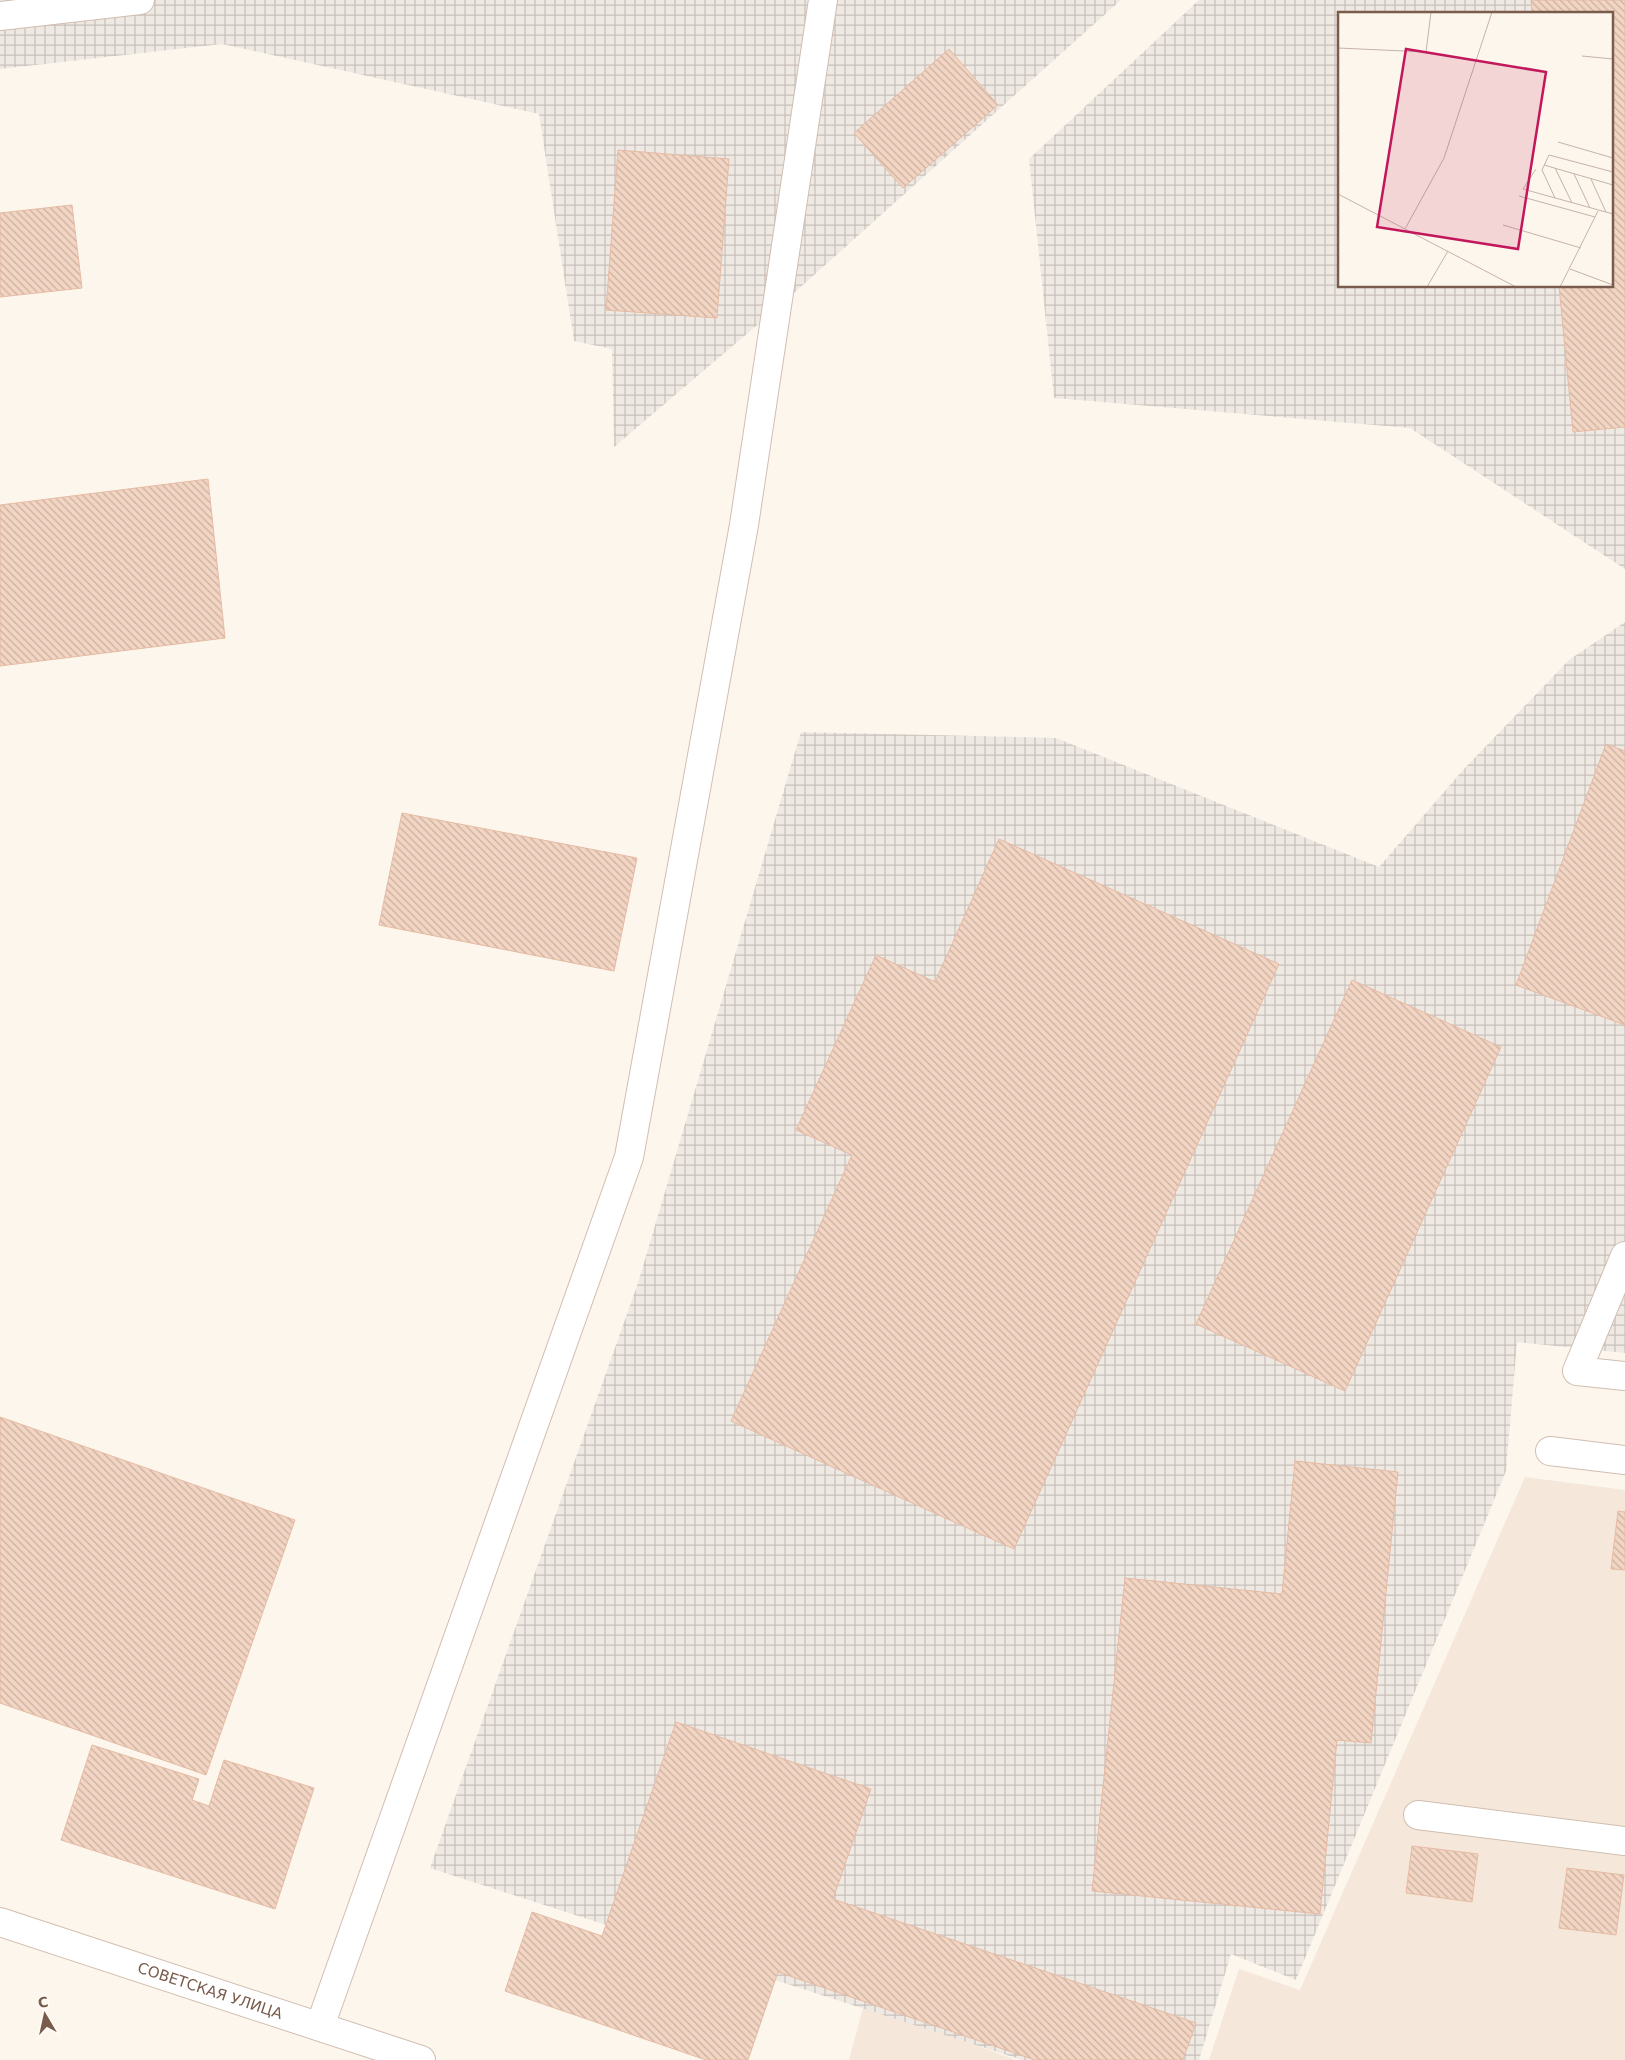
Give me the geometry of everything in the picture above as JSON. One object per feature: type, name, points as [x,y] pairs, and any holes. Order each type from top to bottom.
[{"type":"street","points":[[0,16],[140,0]]},
{"type":"street","points":[[320,2026],[629,1157],[744,525],[823,0]]},
{"type":"street","points":[[1625,1256],[1577,1371],[1625,1376]]},
{"type":"street","points":[[1550,1451],[1625,1460]]},
{"type":"street","points":[[1418,1815],[1625,1841]]},
{"type":"street","name":"СОВЕТСКАЯ УЛИЦА","points":[[0,1922],[422,2060]]},
{"type":"shaded area","points":[[0,0],[1121,0],[775,310],[614,447],[612,349],[574,341],[539,114],[222,44],[0,69]]},
{"type":"shaded area","points":[[1199,0],[1625,0],[1625,569],[1410,428],[1054,398],[1029,159]]},
{"type":"shaded area","points":[[1625,622],[1625,1353],[1517,1342],[1506,1471],[1296,1980],[1231,1954],[1199,2060],[1022,2060],[430,1868],[638,1283],[801,732],[1056,738],[1379,867],[1463,770],[1569,660]]},
{"type":"shaded area","points":[[1525,1477],[1625,1490],[1625,2060],[1209,2060],[1239,1969],[1300,1990]]},
{"type":"shaded area","points":[[864,2004],[1016,2060],[849,2060]]},
{"type":"building","points":[[1531,0],[1625,0],[1625,427],[1573,432],[1559,288],[1612,288],[1612,12],[1532,12]]},
{"type":"building","points":[[949,49],[998,105],[903,188],[854,133]]},
{"type":"building","points":[[618,150],[729,159],[717,318],[606,310]]},
{"type":"building","points":[[72,205],[82,288],[0,297],[0,213]]},
{"type":"building","points":[[208,479],[225,638],[0,666],[0,505]]},
{"type":"building","points":[[1606,744],[1625,751],[1625,1025],[1516,985]]},
{"type":"building","points":[[402,813],[637,858],[614,971],[379,925]]},
{"type":"building","points":[[999,839],[1279,964],[1014,1549],[731,1421],[852,1155],[796,1130],[876,955],[935,982]]},
{"type":"building","points":[[1352,980],[1501,1047],[1345,1391],[1196,1324]]},
{"type":"building","points":[[0,1417],[295,1520],[206,1775],[0,1703]]},
{"type":"building","points":[[1295,1461],[1398,1472],[1371,1743],[1337,1740],[1320,1914],[1092,1891],[1125,1578],[1282,1594]]},
{"type":"building","points":[[1618,1511],[1625,1512],[1625,1570],[1611,1569]]},
{"type":"building","points":[[676,1722],[871,1789],[833,1899],[1196,2023],[1183,2060],[1035,2060],[778,1972],[748,2060],[706,2060],[505,1991],[532,1912],[602,1936]]},
{"type":"building","points":[[92,1745],[199,1779],[192,1800],[209,1806],[224,1760],[314,1788],[275,1909],[61,1840]]},
{"type":"building","points":[[1412,1846],[1478,1854],[1472,1902],[1406,1893]]},
{"type":"building","points":[[1567,1868],[1624,1875],[1616,1935],[1559,1928]]}]
